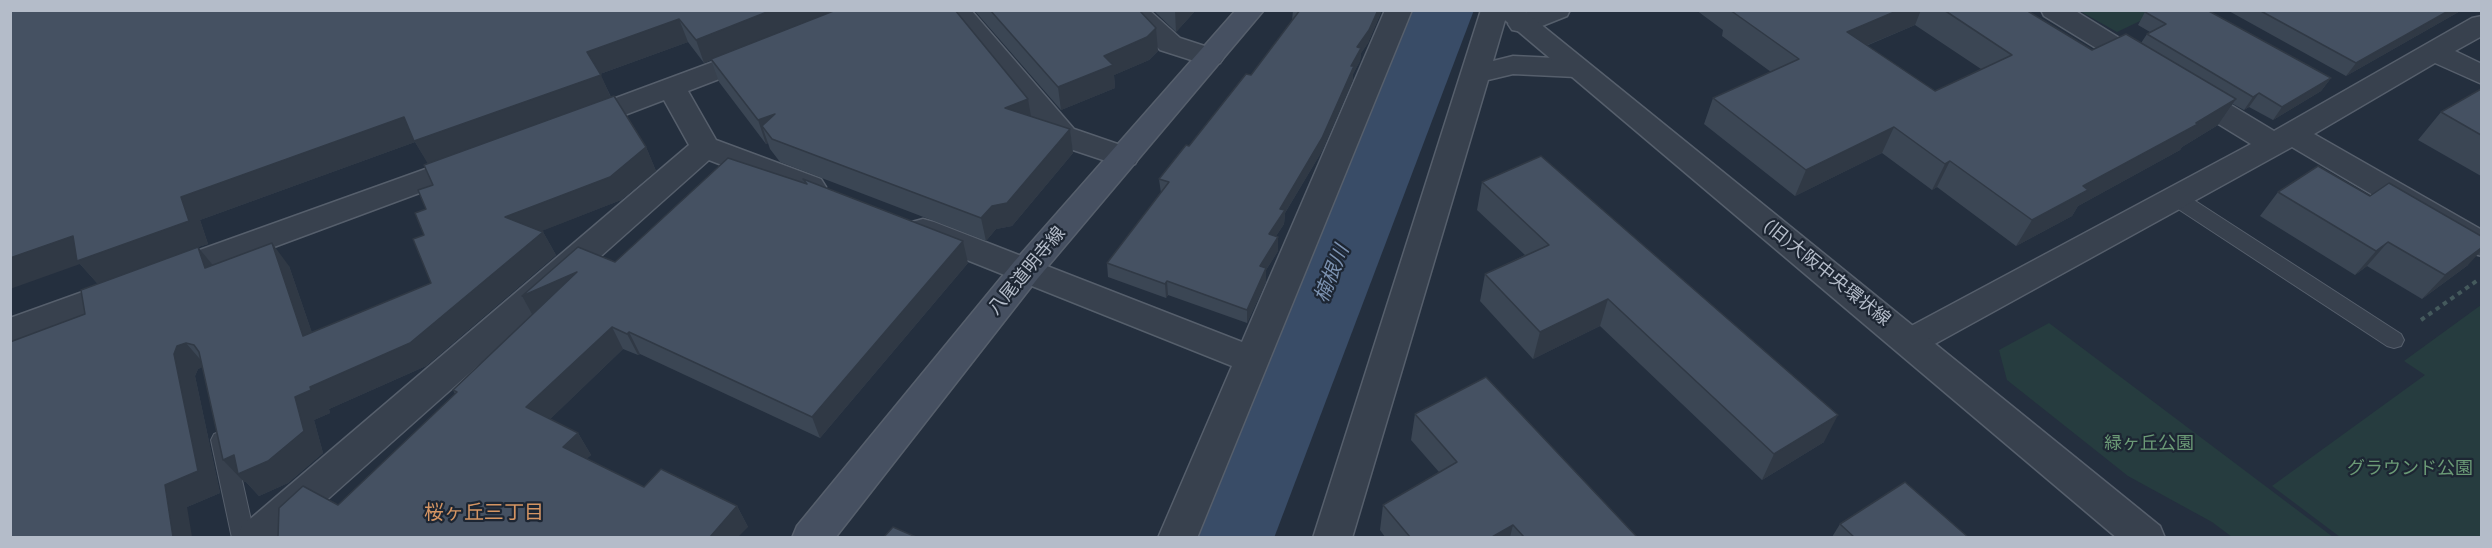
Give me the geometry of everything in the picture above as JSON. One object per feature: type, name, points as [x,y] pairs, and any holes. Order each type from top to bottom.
[{"type":"main road","name":"八尾道明寺線","points":[[811,537],[1026,270],[1251,10]]},
{"type":"street","points":[[956,10],[1063,136],[1124,158]]},
{"type":"street","points":[[1133,10],[1170,44],[1210,57]]},
{"type":"street","points":[[1177,537],[1399,10]]},
{"type":"street","points":[[1332,537],[1475,74],[1508,15],[1557,10]]},
{"type":"street","points":[[2054,10],[2283,139],[2481,245]]},
{"type":"street","name":"(旧)大阪中央環状線","points":[[1508,15],[1576,68],[2146,537]]},
{"type":"street","points":[[1910,342],[2283,139],[2481,24]]},
{"type":"street","points":[[549,134],[782,45]]},
{"type":"street","points":[[2434,52],[2481,75]]},
{"type":"street","points":[[1475,74],[1513,65],[1576,68]]},
{"type":"street","points":[[2325,79],[2356,96]]},
{"type":"street","points":[[672,88],[705,147],[838,198]]},
{"type":"street","points":[[256,537],[705,147]]},
{"type":"street","points":[[10,332],[504,150]]},
{"type":"street","points":[[893,219],[1252,360]]},
{"type":"lane","points":[[2176,198],[2394,340]]},
{"type":"lane","points":[[218,422],[244,537]]},
{"type":"path","points":[[2394,340],[2481,278]]},
{"type":"green space","points":[[2080,11],[2161,11],[2117,32]]},
{"type":"green space","name":"グラウンド公園","points":[[2481,305],[2481,537],[2340,537],[2272,486],[2425,375],[2404,361]]},
{"type":"green space","name":"緑ヶ丘公園","points":[[2049,323],[2333,537],[2232,537],[2212,522],[2128,476],[2007,380],[1999,350]]},
{"type":"building","points":[[10,10],[772,10],[696,40],[679,19],[587,52],[601,75],[414,141],[404,117],[181,197],[189,221],[77,261],[73,236],[10,258]]},
{"type":"building","points":[[836,10],[955,10],[1028,99],[1005,108],[1070,129],[1007,203],[992,206],[981,218],[772,139],[762,126],[775,114],[758,120],[711,59]]},
{"type":"building","points":[[990,10],[1139,10],[1156,28],[1147,37],[1104,56],[1113,65],[1058,87]]},
{"type":"building","points":[[1300,10],[1378,10],[1369,30],[1357,47],[1361,48],[1351,66],[1354,66],[1322,138],[1280,209],[1285,210],[1269,234],[1278,237],[1260,266],[1266,268],[1247,310],[1167,281],[1165,284],[1107,263],[1169,182],[1159,179],[1186,145],[1189,146],[1246,74],[1251,75]]},
{"type":"building","points":[[1730,10],[1899,10],[1847,32],[1935,91],[2012,55],[1944,10],[2026,10],[2092,50],[2126,34],[2236,99],[2196,123],[2198,124],[2083,186],[2088,190],[2032,220],[1950,161],[1945,164],[1894,127],[1806,170],[1713,98],[1799,59]]},
{"type":"building","points":[[2148,10],[2207,10],[2331,78],[2282,107],[2259,93],[2253,97],[2147,34],[2166,24],[2145,12]]},
{"type":"building","points":[[2259,10],[2450,10],[2356,63]]},
{"type":"building","points":[[2481,89],[2481,135],[2441,112]]},
{"type":"building","points":[[614,96],[646,147],[610,177],[505,217],[543,232],[410,343],[310,387],[311,390],[295,397],[304,431],[268,461],[238,474],[234,455],[223,460],[199,352],[194,345],[186,343],[177,346],[174,354],[198,471],[165,485],[173,537],[10,537],[10,342],[85,314],[81,290],[198,247],[205,268],[272,243],[303,336],[431,283],[413,239],[424,235],[415,213],[426,209],[418,190],[433,185],[424,165]]},
{"type":"building","points":[[1541,156],[1838,415],[1774,454],[1608,299],[1540,332],[1485,274],[1549,245],[1482,182]]},
{"type":"building","points":[[728,158],[807,184],[803,179],[963,241],[812,417],[629,332],[627,334],[612,327],[526,407],[578,433],[563,447],[644,487],[661,469],[737,506],[710,537],[278,537],[279,508],[303,486],[338,505],[457,392],[453,390],[577,272],[522,296],[578,247],[615,262]]},
{"type":"building","points":[[2318,166],[2370,196],[2389,183],[2481,236],[2481,248],[2445,275],[2388,242],[2376,251],[2278,192]]},
{"type":"building","points":[[1486,377],[1637,537],[1524,537],[1513,525],[1492,537],[1410,537],[1383,505],[1457,462],[1415,414]]},
{"type":"building","points":[[1905,482],[1968,537],[1854,537],[1840,524]]},
{"type":"building","points":[[893,527],[916,537],[884,537]]},
{"type":"waterway","name":"楠根川","points":[[1225,538],[1440,10]]},
{"type":"district","name":"桜ヶ丘三丁目","points":[[484,513]]}]
